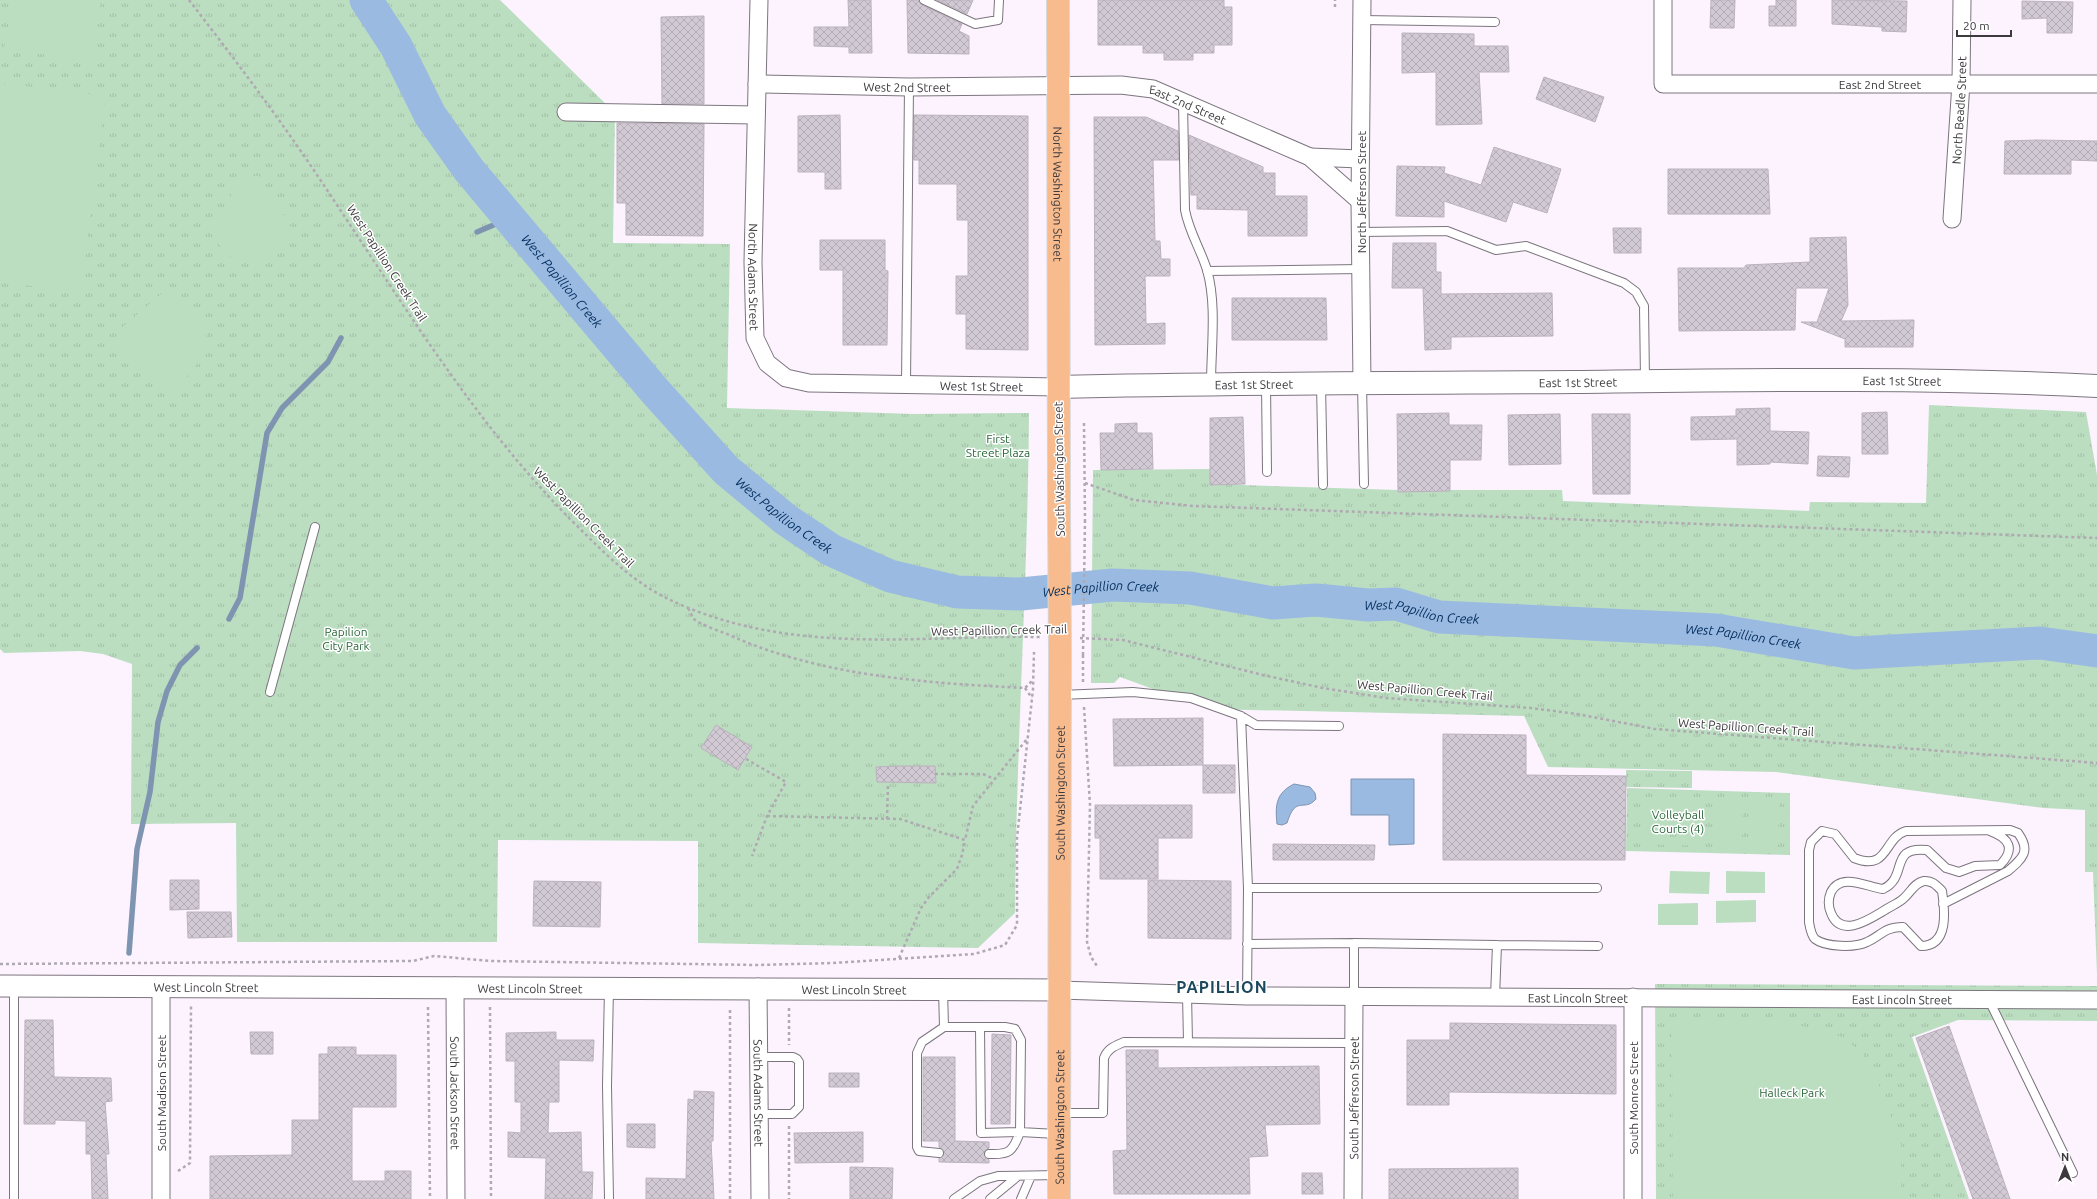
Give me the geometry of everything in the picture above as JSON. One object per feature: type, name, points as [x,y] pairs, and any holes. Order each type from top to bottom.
[{"type":"main road","name":"North Washington Street","points":[[1058,0],[1058,387]]},
{"type":"main road","name":"East 1st Street","points":[[1058,387],[1211,384],[1645,381],[1998,381],[2097,386]]},
{"type":"main road","name":"South Washington Street","points":[[1058,387],[1059,516],[1066,646],[1060,695],[1059,1199]]},
{"type":"street","points":[[757,84],[758,0]]},
{"type":"street","name":"North Jefferson Street","points":[[1362,0],[1360,159],[1362,384]]},
{"type":"street","name":"East 2nd Street","points":[[1663,0],[1663,84],[2097,84]]},
{"type":"street","name":"North Beadle Street","points":[[1952,219],[1961,83],[1962,0]]},
{"type":"street","name":"West 2nd Street","points":[[757,84],[909,87],[1057,85]]},
{"type":"street","name":"North Adams Street","points":[[757,84],[753,262],[755,338],[767,363],[786,378],[809,383],[906,384]]},
{"type":"street","name":"East 2nd Street","points":[[1057,85],[1137,86],[1154,89],[1310,157]]},
{"type":"street","points":[[566,112],[756,115]]},
{"type":"street","points":[[1310,157],[1360,159]]},
{"type":"street","points":[[1310,157],[1360,201]]},
{"type":"street","name":"West 1st Street","points":[[906,384],[1058,387]]},
{"type":"street","name":"West Lincoln Street","points":[[7,986],[455,986],[943,988],[1059,990]]},
{"type":"street","name":"South Jackson Street","points":[[455,986],[456,1199]]},
{"type":"street","name":"South Madison Street","points":[[161,1199],[162,987]]},
{"type":"street","name":"South Adams Street","points":[[758,988],[760,1199]]},
{"type":"street","name":"East Lincoln Street","points":[[1059,990],[1247,996],[2097,1000]]},
{"type":"street","name":"South Jefferson Street","points":[[1353,1199],[1354,996]]},
{"type":"street","name":"South Monroe Street","points":[[1633,997],[1633,1199]]},
{"type":"lane","points":[[924,0],[975,24],[998,20],[999,0]]},
{"type":"lane","points":[[1362,20],[1495,22]]},
{"type":"lane","points":[[906,384],[909,87]]},
{"type":"lane","points":[[1183,101],[1185,210],[1187,222],[1207,271],[1212,300],[1211,384]]},
{"type":"lane","points":[[1360,232],[1447,231],[1496,250],[1526,246],[1624,283],[1636,292],[1644,306],[1645,381]]},
{"type":"lane","points":[[1207,271],[1361,269]]},
{"type":"lane","points":[[1266,384],[1267,472]]},
{"type":"lane","points":[[1321,384],[1323,485]]},
{"type":"lane","points":[[1362,384],[1364,484]]},
{"type":"lane","points":[[270,692],[316,527]]},
{"type":"lane","points":[[1060,695],[1133,692],[1191,698],[1241,716],[1256,725],[1339,726]]},
{"type":"lane","points":[[1241,716],[1248,888],[1247,996]]},
{"type":"lane","points":[[1943,904],[2008,871],[2024,855],[2025,847],[2018,833],[2010,830],[1906,831],[1898,833],[1885,854],[1870,862],[1854,858],[1841,839],[1828,831],[1822,831],[1816,835],[1811,842],[1809,850],[1810,922],[1813,935],[1830,946],[1859,944],[1867,942],[1888,928],[1903,926],[1921,946],[1930,946],[1940,936],[1943,927],[1943,904],[1942,891],[1929,881],[1923,881],[1915,885],[1904,899],[1862,924],[1852,926],[1844,925],[1836,921],[1828,906],[1828,897],[1833,888],[1847,881],[1855,881],[1883,889],[1888,887],[1895,882],[1905,854],[1912,850],[1927,850],[1946,868],[1959,872],[1975,866],[2000,865],[2008,853],[2009,845],[2007,840],[2001,835],[1990,831]]},
{"type":"lane","points":[[1248,888],[1597,888]]},
{"type":"lane","points":[[1248,944],[1354,943],[1598,946]]},
{"type":"lane","points":[[1354,943],[1354,996]]},
{"type":"lane","points":[[1495,997],[1497,945]]},
{"type":"lane","points":[[7,986],[14,1199]]},
{"type":"lane","points":[[609,987],[607,1086],[609,1199]]},
{"type":"lane","points":[[943,988],[944,1027]]},
{"type":"lane","points":[[1187,994],[1188,1042]]},
{"type":"lane","points":[[1989,1000],[2073,1173]]},
{"type":"lane","points":[[939,1153],[924,1153],[919,1151],[917,1146],[917,1053],[922,1042],[944,1027],[1006,1027],[1015,1029],[1021,1040],[1020,1132],[1014,1146],[1008,1152],[1002,1155],[989,1154]]},
{"type":"lane","points":[[980,1027],[981,1133],[1020,1132],[1103,1113],[1103,1069],[1106,1052],[1124,1042],[1354,1043]]},
{"type":"lane","points":[[758,1057],[793,1058],[799,1062],[799,1107],[796,1112],[792,1114],[758,1114]]},
{"type":"lane","points":[[954,1199],[980,1181],[998,1176],[1058,1176]]},
{"type":"lane","points":[[990,1199],[1018,1176]]},
{"type":"lane","points":[[1021,1199],[1031,1176]]},
{"type":"path","name":"West Papillion Creek Trail","points":[[190,0],[322,182],[435,353],[523,468],[580,528],[633,579],[688,608],[783,635],[815,638],[961,640],[1042,637]]},
{"type":"path","points":[[1335,0],[1335,7]]},
{"type":"path","points":[[1084,423],[1085,520],[1083,694],[1090,805],[1087,942],[1091,957],[1097,966]]},
{"type":"path","points":[[1085,484],[1134,500],[1193,506],[2097,538]]},
{"type":"path","points":[[688,608],[695,620],[746,643],[822,666],[922,681],[1025,688],[1033,680]]},
{"type":"path","name":"West Papillion Creek Trail","points":[[1066,646],[1123,640],[1292,682],[1386,698],[1530,708],[1577,714],[1655,728],[2097,763]]},
{"type":"path","points":[[0,964],[413,961],[434,956],[491,961],[757,964],[833,963],[974,954],[1005,945],[1017,925],[1017,838],[1032,698],[1034,652]]},
{"type":"path","points":[[1025,688],[1032,698]]},
{"type":"path","points":[[899,958],[921,908],[929,897],[957,869],[962,855],[973,806],[1027,739]]},
{"type":"path","points":[[746,759],[786,782],[767,816],[752,856]]},
{"type":"path","points":[[935,774],[983,774],[994,779]]},
{"type":"path","points":[[887,819],[888,783]]},
{"type":"path","points":[[767,816],[900,819],[965,840]]},
{"type":"path","points":[[730,1003],[730,1199]]},
{"type":"path","points":[[176,1178],[176,1172],[190,1162],[191,1004]]},
{"type":"path","points":[[428,1007],[430,1199]]},
{"type":"path","points":[[490,1007],[491,1199]]},
{"type":"green space","name":"Papilion City Park","points":[[0,0],[500,0],[615,113],[613,243],[730,244],[727,408],[914,414],[1029,413],[1027,538],[1017,788],[1015,913],[978,948],[698,943],[698,841],[498,840],[497,942],[237,942],[236,823],[131,824],[132,664],[103,654],[80,651],[4,653],[0,649]]},
{"type":"green space","points":[[13,0],[101,1],[91,62],[4,48]]},
{"type":"green space","points":[[0,83],[105,96],[81,292],[0,282]]},
{"type":"green space","points":[[243,176],[259,176],[295,233],[280,252],[268,260],[257,262],[240,261],[228,255],[209,230]]},
{"type":"green space","points":[[167,289],[192,308],[202,320],[206,332],[206,343],[203,354],[188,375],[170,394],[120,346],[120,329]]},
{"type":"green space","points":[[1929,405],[2086,412],[2097,475],[2097,974],[2093,872],[2085,872],[2085,810],[2044,808],[1776,772],[1548,767],[1524,716],[1208,709],[1120,677],[1114,683],[1091,683],[1093,470],[1210,469],[1211,484],[1398,490],[1562,490],[1563,501],[1809,511],[1810,502],[1926,503]]},
{"type":"green space","points":[[1626,770],[1692,771],[1692,788],[1626,787]]},
{"type":"green space","name":"Volleyball Courts (4)","points":[[1627,788],[1790,793],[1790,855],[1626,851]]},
{"type":"green space","points":[[1642,797],[1668,797],[1667,845],[1641,844]]},
{"type":"green space","points":[[1679,797],[1705,798],[1704,846],[1678,845]]},
{"type":"green space","points":[[1717,799],[1743,799],[1742,847],[1716,847]]},
{"type":"green space","points":[[1753,799],[1779,800],[1778,848],[1752,847]]},
{"type":"green space","points":[[1670,871],[1710,872],[1709,894],[1669,893]]},
{"type":"green space","points":[[1726,871],[1765,872],[1765,893],[1726,893]]},
{"type":"green space","points":[[1756,900],[1756,922],[1716,923],[1716,901]]},
{"type":"green space","points":[[1698,903],[1698,925],[1658,925],[1658,904]]},
{"type":"green space","name":"Halleck Park","points":[[1655,984],[2097,986],[2097,1021],[1958,1020],[1912,1037],[1969,1199],[1656,1199]]},
{"type":"green space","points":[[1672,1019],[1770,1020],[1817,1029],[1842,1037],[1861,1052],[1875,1074],[1901,1145],[1901,1199],[1673,1199]]},
{"type":"water","points":[[1351,779],[1414,779],[1414,844],[1389,845],[1389,815],[1351,815]]},
{"type":"water","points":[[1294,784],[1310,787],[1315,793],[1316,799],[1308,805],[1297,806],[1290,814],[1287,823],[1282,825],[1277,824],[1276,811],[1278,800],[1283,791]]},
{"type":"building","points":[[848,0],[871,0],[872,53],[849,53],[849,47],[814,46],[814,27],[849,27]]},
{"type":"building","points":[[907,0],[919,0],[922,5],[962,24],[959,31],[969,36],[969,54],[908,53]]},
{"type":"building","points":[[937,0],[973,0],[967,14]]},
{"type":"building","points":[[1098,0],[1224,0],[1224,7],[1232,7],[1232,45],[1214,45],[1214,53],[1193,53],[1193,60],[1164,60],[1164,53],[1143,53],[1143,45],[1098,45]]},
{"type":"building","points":[[1711,0],[1735,0],[1734,28],[1710,28]]},
{"type":"building","points":[[1776,0],[1796,0],[1796,26],[1769,26],[1769,6],[1776,6]]},
{"type":"building","points":[[1832,0],[1907,1],[1906,32],[1882,31],[1882,27],[1832,24]]},
{"type":"building","points":[[2022,1],[2073,2],[2072,33],[2047,33],[2047,18],[2022,19]]},
{"type":"building","points":[[704,16],[704,104],[662,104],[661,17]]},
{"type":"building","points":[[1402,33],[1474,34],[1474,46],[1508,46],[1509,72],[1479,72],[1482,124],[1436,125],[1436,72],[1402,73]]},
{"type":"building","points":[[1544,77],[1604,97],[1595,122],[1536,99]]},
{"type":"building","points":[[840,115],[841,189],[825,189],[825,172],[798,172],[798,116]]},
{"type":"building","points":[[914,115],[1028,116],[1028,350],[966,349],[966,314],[956,314],[956,276],[968,276],[968,220],[957,220],[957,184],[919,184],[919,160],[914,160]]},
{"type":"building","points":[[1094,117],[1146,117],[1178,131],[1179,160],[1153,160],[1155,241],[1160,241],[1161,259],[1170,259],[1170,276],[1145,276],[1146,324],[1165,323],[1165,344],[1095,345]]},
{"type":"building","points":[[617,123],[704,124],[703,236],[626,235],[626,203],[617,203]]},
{"type":"building","points":[[1189,135],[1263,167],[1263,173],[1275,173],[1275,196],[1307,196],[1307,236],[1248,236],[1248,210],[1197,209],[1197,195],[1191,195]]},
{"type":"building","points":[[2005,141],[2097,141],[2097,161],[2071,160],[2071,174],[2004,174]]},
{"type":"building","points":[[1494,147],[1561,169],[1547,213],[1513,202],[1506,222],[1444,201],[1444,217],[1396,216],[1397,166],[1445,167],[1444,173],[1481,185]]},
{"type":"building","points":[[1668,169],[1768,169],[1770,214],[1668,214]]},
{"type":"building","points":[[1613,228],[1641,228],[1641,253],[1614,253]]},
{"type":"building","points":[[1846,237],[1848,305],[1841,321],[1914,320],[1913,347],[1845,347],[1845,339],[1801,322],[1817,322],[1829,288],[1796,288],[1795,330],[1679,331],[1678,268],[1744,268],[1746,265],[1810,262],[1810,238]]},
{"type":"building","points":[[820,240],[885,240],[885,270],[888,271],[887,345],[843,345],[843,270],[820,270]]},
{"type":"building","points":[[1393,243],[1436,243],[1436,272],[1441,272],[1441,294],[1552,293],[1553,336],[1451,337],[1451,349],[1425,350],[1423,288],[1392,288]]},
{"type":"building","points":[[1232,298],[1326,298],[1327,340],[1232,340]]},
{"type":"building","points":[[1770,408],[1770,431],[1809,432],[1808,464],[1770,462],[1770,464],[1737,465],[1737,439],[1691,440],[1691,417],[1736,416],[1736,409]]},
{"type":"building","points":[[1887,412],[1888,454],[1862,454],[1862,413]]},
{"type":"building","points":[[1449,413],[1449,425],[1482,425],[1481,460],[1450,460],[1450,491],[1398,492],[1397,414]]},
{"type":"building","points":[[1560,414],[1561,464],[1509,465],[1508,415]]},
{"type":"building","points":[[1592,414],[1630,414],[1630,494],[1593,494]]},
{"type":"building","points":[[1243,417],[1245,484],[1210,485],[1210,418]]},
{"type":"building","points":[[1137,423],[1137,433],[1152,433],[1153,469],[1101,470],[1100,433],[1115,433],[1115,424]]},
{"type":"building","points":[[1818,456],[1850,457],[1849,477],[1817,476]]},
{"type":"building","points":[[1203,718],[1203,765],[1114,766],[1113,719]]},
{"type":"building","points":[[716,725],[752,747],[738,770],[701,748]]},
{"type":"building","points":[[1443,734],[1526,735],[1526,775],[1626,776],[1625,860],[1443,860]]},
{"type":"building","points":[[1203,765],[1235,765],[1235,793],[1203,793]]},
{"type":"building","points":[[935,766],[936,783],[877,782],[876,767]]},
{"type":"building","points":[[1095,805],[1192,805],[1192,838],[1158,838],[1158,879],[1100,879],[1100,838],[1095,838]]},
{"type":"building","points":[[1273,844],[1375,845],[1374,860],[1273,860]]},
{"type":"building","points":[[170,880],[199,880],[199,909],[170,910]]},
{"type":"building","points":[[1148,880],[1231,881],[1231,939],[1148,938]]},
{"type":"building","points":[[534,881],[601,882],[600,927],[533,926]]},
{"type":"building","points":[[187,912],[231,912],[232,937],[188,938]]},
{"type":"building","points":[[25,1020],[53,1020],[54,1077],[111,1078],[112,1101],[105,1102],[109,1154],[106,1154],[108,1199],[92,1199],[91,1154],[86,1154],[86,1121],[55,1120],[55,1124],[24,1124]]},
{"type":"building","points":[[1450,1023],[1616,1025],[1616,1094],[1449,1092],[1449,1105],[1407,1105],[1407,1040],[1450,1040]]},
{"type":"building","points":[[1949,1026],[2010,1199],[1973,1199],[1916,1038]]},
{"type":"building","points":[[250,1032],[273,1032],[273,1054],[251,1054]]},
{"type":"building","points":[[556,1032],[556,1040],[594,1040],[593,1061],[559,1060],[559,1102],[549,1102],[548,1133],[581,1132],[582,1172],[593,1172],[592,1199],[545,1199],[546,1158],[508,1157],[508,1132],[521,1133],[521,1102],[515,1102],[515,1061],[506,1061],[506,1033]]},
{"type":"building","points":[[992,1034],[1011,1035],[1010,1124],[991,1124]]},
{"type":"building","points":[[328,1047],[356,1047],[356,1055],[396,1055],[396,1107],[352,1107],[352,1181],[385,1181],[385,1171],[411,1171],[411,1199],[210,1199],[210,1156],[292,1155],[292,1120],[319,1120],[319,1054],[328,1054]]},
{"type":"building","points":[[1126,1050],[1158,1050],[1158,1068],[1319,1066],[1320,1124],[1265,1125],[1268,1156],[1249,1157],[1250,1194],[1114,1194],[1113,1151],[1127,1150]]},
{"type":"building","points":[[923,1057],[955,1057],[955,1141],[989,1142],[989,1148],[984,1154],[989,1160],[989,1163],[939,1162],[939,1158],[943,1156],[944,1153],[939,1147],[939,1141],[923,1141]]},
{"type":"building","points":[[829,1073],[859,1073],[859,1087],[829,1087]]},
{"type":"building","points":[[694,1091],[714,1092],[713,1141],[711,1141],[714,1199],[646,1199],[646,1178],[686,1179],[688,1099],[694,1100]]},
{"type":"building","points":[[627,1124],[655,1124],[655,1148],[627,1147]]},
{"type":"building","points":[[863,1132],[863,1162],[795,1163],[794,1133]]},
{"type":"building","points":[[850,1167],[893,1168],[892,1199],[850,1199]]},
{"type":"building","points":[[1518,1168],[1518,1199],[1389,1199],[1389,1169]]},
{"type":"building","points":[[1302,1173],[1322,1173],[1323,1194],[1302,1194]]},
{"type":"waterway","name":"West Papillion Creek","points":[[366,0],[396,46],[430,115],[469,170],[654,390],[726,470],[785,519],[831,550],[890,576],[957,592],[1021,594],[1113,585],[1190,588],[1273,603],[1316,600],[1368,605],[1396,604],[1439,617],[1716,630],[1854,653],[2040,643],[2097,651]]},
{"type":"waterway","points":[[477,232],[510,218]]},
{"type":"waterway","points":[[229,619],[240,598],[267,433],[282,408],[328,362],[341,338]]},
{"type":"waterway","points":[[129,953],[137,849],[150,792],[158,722],[167,691],[180,665],[197,648]]},
{"type":"district","name":"PAPILLION","points":[[1222,987]]},
{"type":"park label","name":"First Street Plaza","points":[[998,445]]}]
